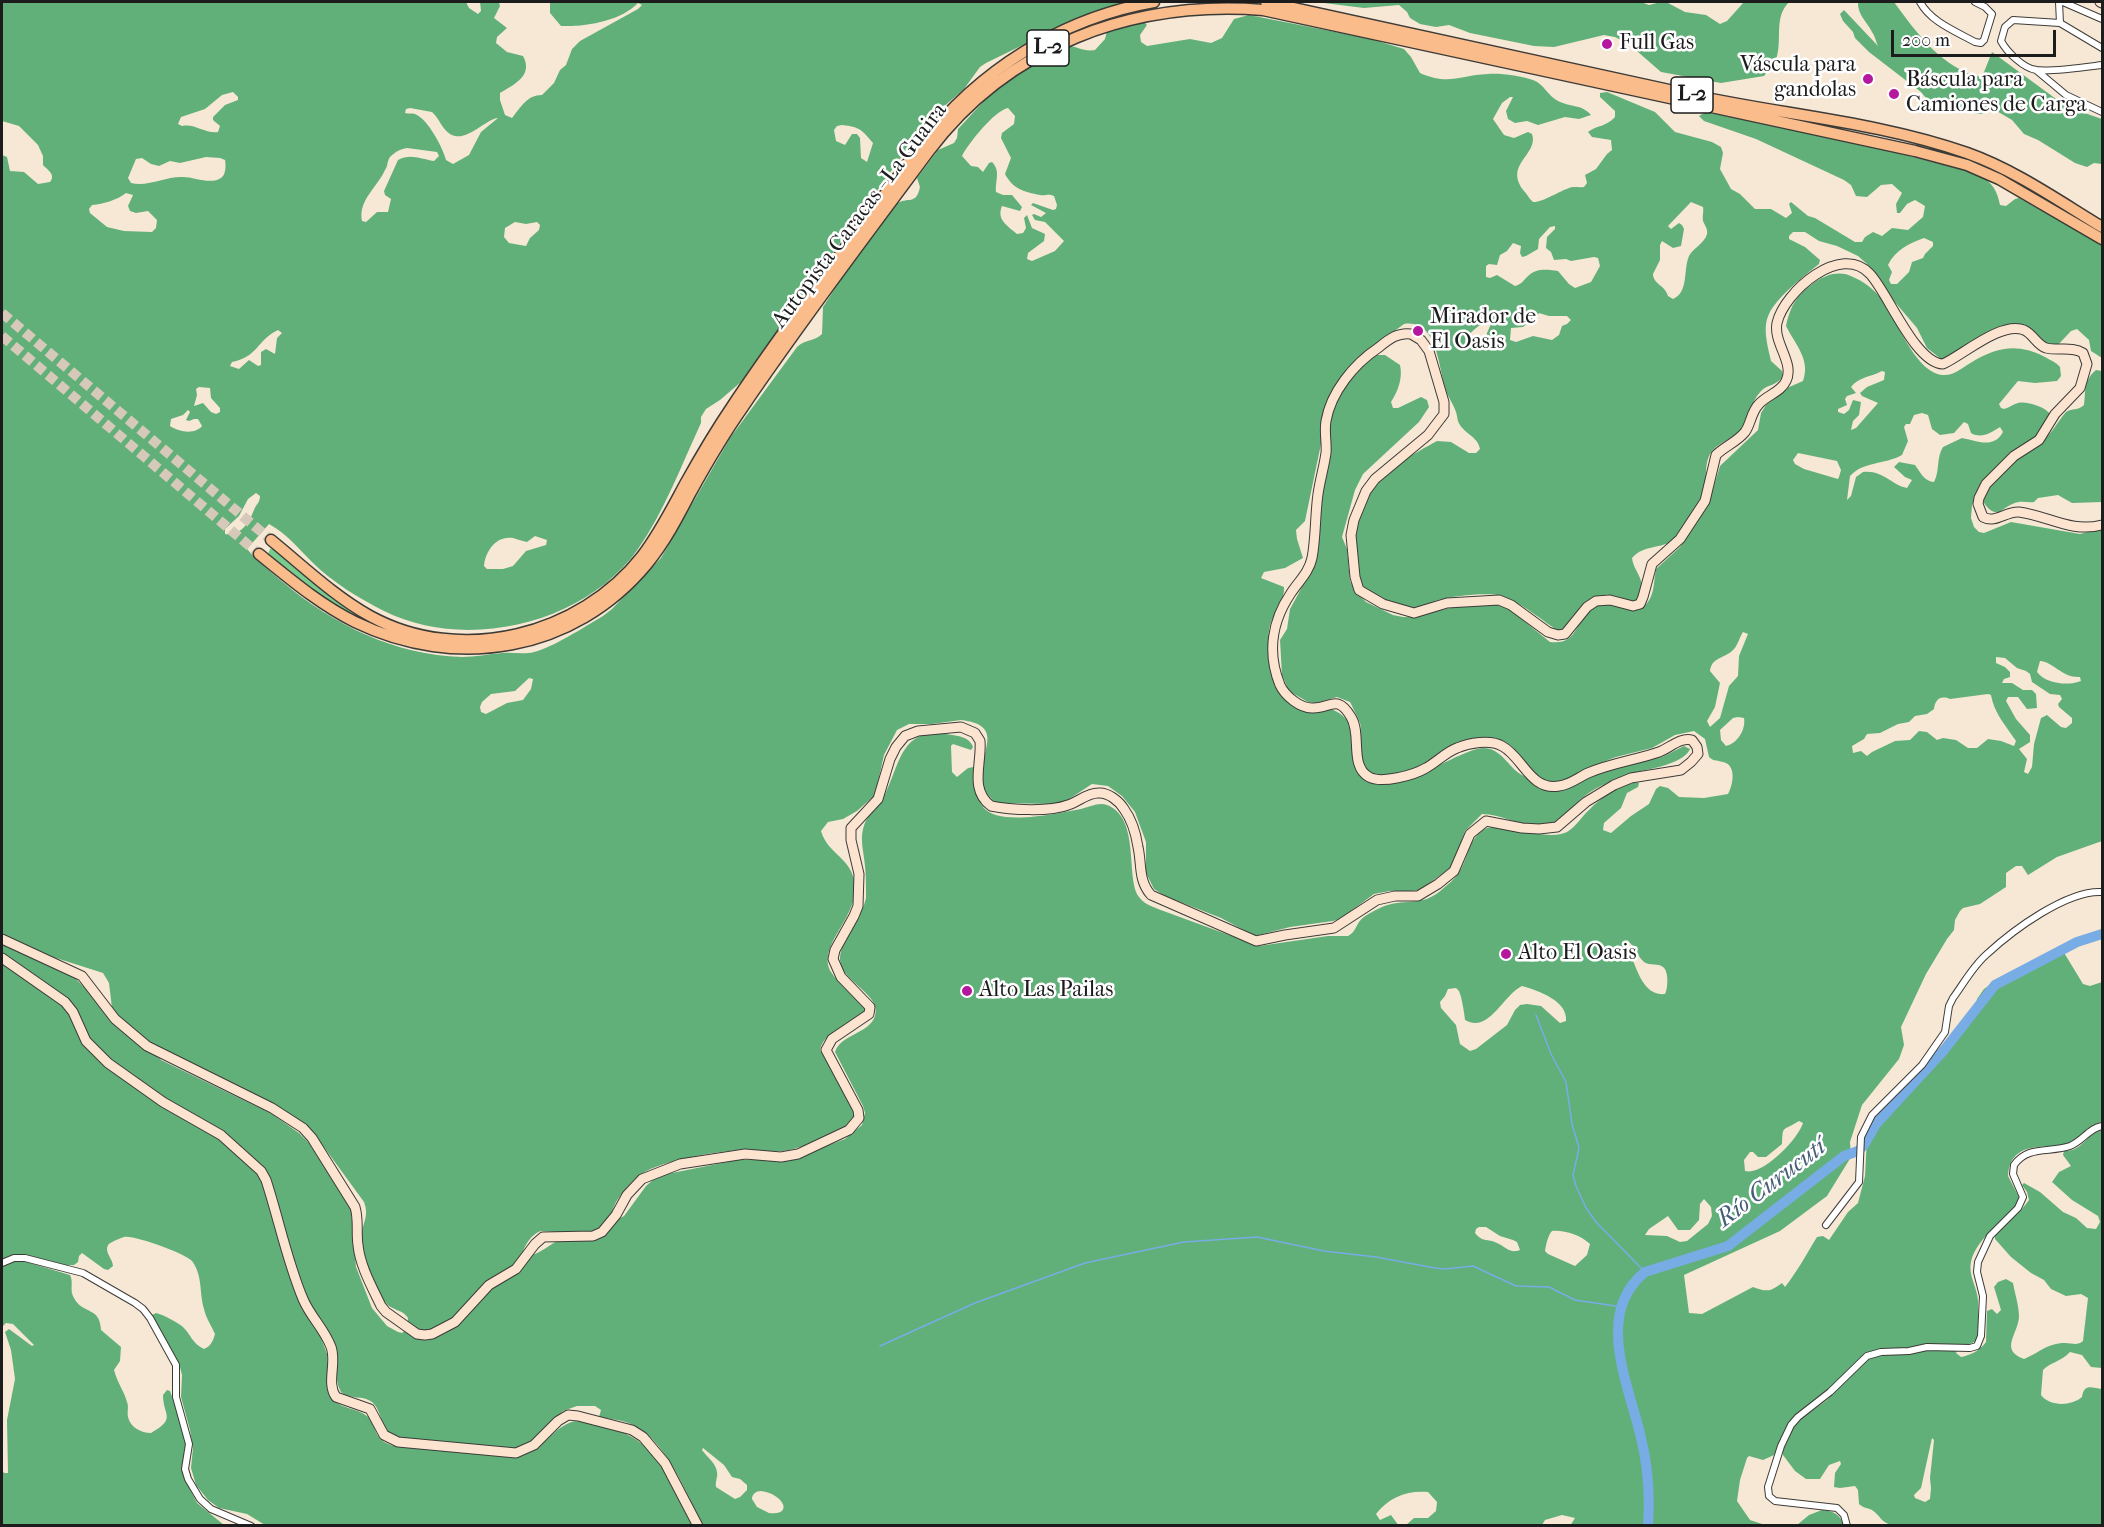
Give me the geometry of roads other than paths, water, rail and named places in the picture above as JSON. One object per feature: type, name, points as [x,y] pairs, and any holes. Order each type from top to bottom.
[{"type":"highway","name":"Autopista Caracas - La Guaira","points":[[271,540],[354,606],[388,624],[420,635],[464,640],[501,638],[533,630],[579,610],[616,583],[648,548],[716,431],[745,387],[921,145],[953,108],[987,77],[1018,55],[1050,37],[1101,16],[1154,2]]},
{"type":"highway","name":"L-2","points":[[1266,2],[1725,102],[1858,124],[1904,136],[1980,158],[2011,173],[2103,227]]},
{"type":"highway","name":"Autopista Caracas - La Guaira","points":[[259,554],[302,589],[332,609],[363,625],[418,644],[464,649],[502,647],[536,639],[583,618],[622,590],[656,553],[723,436],[752,392],[929,151],[959,114],[1010,71],[1054,45],[1103,24],[1167,8],[1223,6],[1263,10],[1915,151],[1968,165],[1990,175],[2103,239]]},
{"type":"main road","points":[[2,939],[18,948],[78,972],[88,981],[115,1019],[140,1041],[272,1108],[307,1132],[355,1207],[358,1218],[357,1238],[360,1255],[386,1312],[417,1334],[425,1335],[455,1322],[489,1285],[516,1269],[543,1237],[593,1236],[603,1232],[632,1189],[649,1176],[680,1164],[745,1154],[781,1157],[794,1155],[845,1132],[853,1126],[859,1118],[858,1110],[828,1055],[827,1046],[832,1039],[869,1014],[870,1007],[841,977],[834,965],[833,955],[858,906],[859,874],[851,840],[851,828],[878,799],[893,753],[905,736],[918,731],[961,727],[975,732],[980,741],[977,774],[980,790],[991,806],[1055,808],[1071,804],[1094,793],[1100,792],[1109,796],[1122,806],[1133,828],[1139,849],[1141,879],[1151,895],[1256,941],[1334,928],[1377,900],[1395,896],[1418,896],[1446,879],[1454,871],[1466,839],[1486,821],[1539,830],[1557,827],[1586,802],[1614,785],[1631,778],[1674,772],[1691,762],[1698,750],[1692,740],[1684,739],[1660,752],[1614,764],[1588,773],[1565,785],[1553,787],[1534,780],[1503,746],[1474,743],[1457,748],[1428,768],[1412,774],[1390,778],[1371,778],[1360,766],[1356,726],[1352,717],[1342,706],[1331,703],[1310,708],[1295,701],[1284,691],[1279,680],[1273,635],[1287,600],[1310,565],[1318,492],[1326,453],[1326,425],[1330,408],[1355,367],[1370,353],[1395,336],[1411,334],[1425,345],[1444,402],[1444,414],[1428,435],[1368,487],[1354,520],[1351,535],[1354,577],[1359,590],[1383,604],[1403,611],[1418,613],[1447,603],[1499,600],[1511,605],[1548,632],[1558,635],[1565,634],[1584,611],[1596,601],[1610,600],[1633,606],[1640,604],[1652,564],[1680,539],[1705,501],[1716,454],[1741,436],[1755,409],[1781,388],[1786,381],[1787,364],[1777,334],[1778,321],[1784,307],[1815,275],[1827,268],[1839,265],[1854,265],[1869,273],[1902,325],[1926,356],[1935,363],[1943,364],[1992,336],[2013,329],[2028,332],[2046,348],[2074,349],[2084,353],[2087,364],[2080,388],[2055,414],[2039,440],[2014,456],[1986,484],[1979,498],[1979,509],[1983,517],[1990,520],[2017,512],[2078,528],[2103,525]]},
{"type":"main road","points":[[2,958],[65,1002],[73,1012],[86,1041],[108,1063],[163,1102],[221,1135],[261,1171],[266,1180],[302,1298],[331,1347],[332,1389],[336,1397],[370,1409],[374,1412],[384,1435],[398,1442],[516,1453],[534,1445],[558,1421],[572,1415],[632,1430],[643,1437],[665,1463],[698,1526]]},
{"type":"street","points":[[1920,2],[1933,18],[1975,42],[1981,43],[1992,14],[1975,2]]},
{"type":"street","points":[[2058,2],[2060,23]]},
{"type":"street","points":[[2063,2],[2103,20]]},
{"type":"street","points":[[2103,48],[2060,23],[2013,20],[2005,27],[2001,41],[2006,49],[2024,64],[2036,70],[2066,95],[2103,112]]},
{"type":"street","points":[[2036,70],[2103,65]]},
{"type":"street","points":[[1826,1225],[1859,1182],[1861,1137],[1872,1115],[1922,1065],[1945,1032],[1949,1006],[1953,998],[1986,954],[2054,904],[2092,891],[2103,892]]},
{"type":"street","points":[[1847,1526],[1844,1515],[1837,1508],[1775,1501],[1769,1496],[1768,1487],[1781,1446],[1791,1425],[1870,1354],[1927,1347],[1970,1348],[1977,1346],[1981,1336],[1983,1296],[1977,1262],[1990,1236],[2018,1208],[2024,1197],[2013,1174],[2014,1165],[2028,1153],[2041,1149],[2070,1146],[2094,1128],[2103,1126]]},
{"type":"street","points":[[2,1263],[14,1258],[25,1257],[83,1273],[135,1303],[147,1313],[176,1365],[176,1397],[189,1444],[185,1469],[188,1479],[200,1499],[211,1509],[251,1526]]},
{"type":"waterway","name":"Río Curucutí","points":[[1648,1526],[1649,1493],[1645,1459],[1619,1352],[1618,1330],[1621,1308],[1629,1289],[1645,1272],[1728,1246],[1844,1156],[1858,1151],[1876,1124],[1944,1050],[1995,985],[2077,942],[2102,934]]},
{"type":"waterway","points":[[1536,1015],[1551,1054],[1566,1082],[1572,1124],[1579,1148],[1573,1175],[1576,1186],[1586,1208],[1596,1222],[1645,1272]]},
{"type":"waterway","points":[[880,1346],[975,1303],[1085,1263],[1184,1242],[1257,1237],[1324,1251],[1376,1257],[1435,1268],[1473,1266],[1516,1286],[1549,1287],[1575,1300],[1622,1307]]},
{"type":"tunnel","points":[[2,313],[271,540]]},
{"type":"tunnel","points":[[2,336],[259,554]]},
{"type":"place","name":"Full Gas","points":[[1607,44]]},
{"type":"place","name":"Váscula para gandolas","points":[[1868,79]]},
{"type":"place","name":"Báscula para Camiones de Carga","points":[[1894,94]]},
{"type":"place","name":"Mirador de El Oasis","points":[[1418,331]]},
{"type":"place","name":"Alto El Oasis","points":[[1506,954]]},
{"type":"place","name":"Alto Las Pailas","points":[[967,991]]}]
